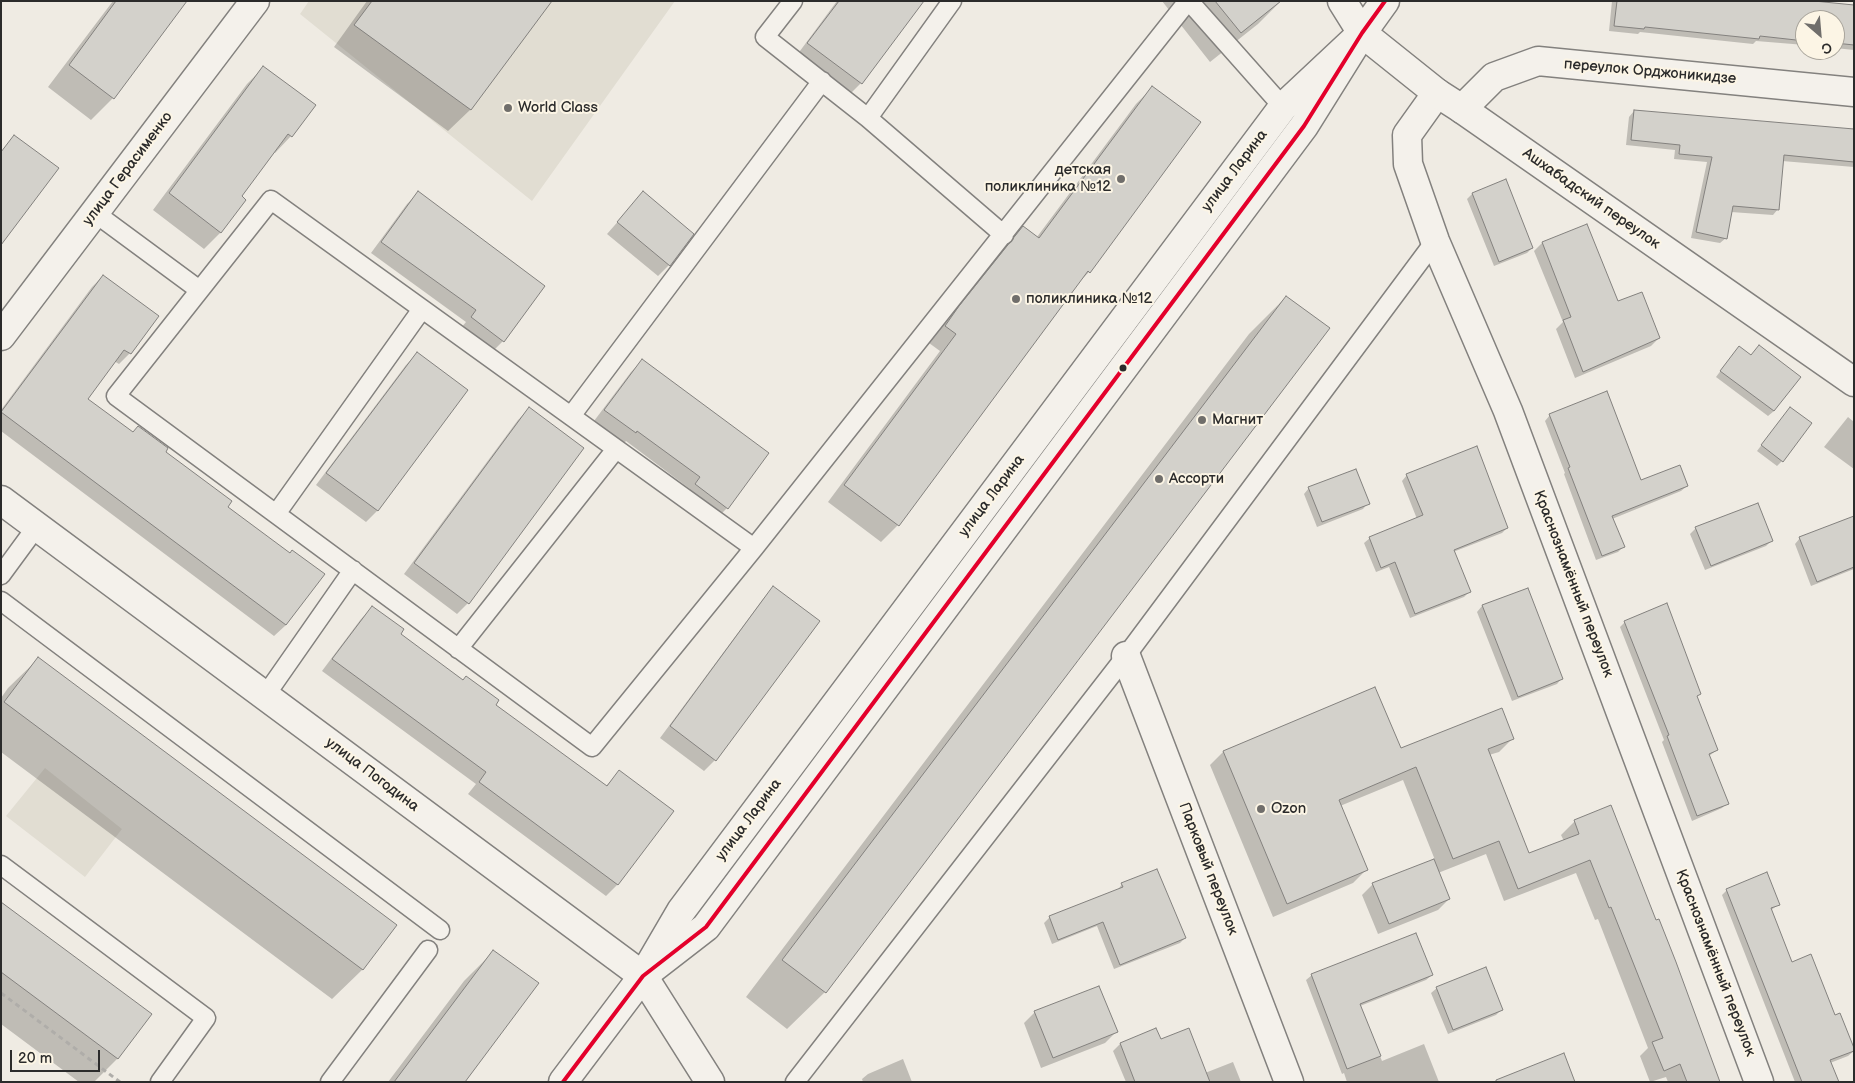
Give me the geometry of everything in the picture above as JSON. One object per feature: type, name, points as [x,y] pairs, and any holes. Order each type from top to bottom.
[{"type":"street","name":"улица Герасименко","points":[[1,336],[255,1]]},
{"type":"street","name":"Ашхабадский переулок","points":[[1342,1],[1362,33],[1437,93],[1854,382]]},
{"type":"street","name":"улица Ларина","points":[[643,976],[706,927],[1304,126],[1362,33],[1386,1]]},
{"type":"street","name":"улица Ларина","points":[[563,1082],[643,976],[687,903],[1282,107],[1362,33]]},
{"type":"street","name":"переулок Орджоникидзе","points":[[1462,109],[1494,77],[1538,61],[1854,92]]},
{"type":"street","name":"Краснознамённый переулок","points":[[1437,93],[1408,135],[1408,164],[1435,241],[1508,411],[1759,1082]]},
{"type":"street","name":"улица Погодина","points":[[1,500],[643,976],[710,1082]]},
{"type":"street","name":"Парковый переулок","points":[[1126,656],[1289,1082]]},
{"type":"lane","points":[[793,1],[765,37],[868,118],[1004,235]]},
{"type":"lane","points":[[868,118],[952,1]]},
{"type":"lane","points":[[754,548],[270,200],[198,289],[116,396],[592,747],[754,548],[1189,1],[1282,107]]},
{"type":"lane","points":[[571,416],[822,81]]},
{"type":"lane","points":[[95,213],[198,289]]},
{"type":"lane","points":[[795,1082],[1126,656],[1435,241]]},
{"type":"lane","points":[[276,514],[422,309]]},
{"type":"lane","points":[[458,648],[616,448]]},
{"type":"lane","points":[[1,575],[37,526]]},
{"type":"lane","points":[[265,696],[353,570]]},
{"type":"lane","points":[[1,601],[440,930]]},
{"type":"lane","points":[[1,865],[206,1018],[160,1082]]},
{"type":"lane","points":[[330,1082],[428,950]]},
{"type":"path","points":[[1,993],[120,1082]]},
{"type":"shaded area","name":"World Class","points":[[309,1],[675,1],[532,201],[300,14]]},
{"type":"shaded area","points":[[45,768],[122,829],[85,877],[6,816]]},
{"type":"building","points":[[116,1],[187,1],[114,99],[69,65]]},
{"type":"building","points":[[372,1],[552,1],[471,110],[354,25]]},
{"type":"building","points":[[839,1],[924,1],[862,84],[807,43]]},
{"type":"building","points":[[1215,1],[1281,1],[1241,33]]},
{"type":"building","points":[[1617,1],[1814,1],[1854,5],[1854,45],[1845,44],[1845,10],[1795,10],[1795,40],[1760,36],[1759,39],[1645,27],[1644,29],[1614,26]]},
{"type":"building","points":[[263,66],[316,105],[292,137],[288,134],[242,196],[246,200],[221,233],[169,193]]},
{"type":"building","points":[[1152,86],[1201,122],[1090,273],[1088,271],[899,526],[844,485],[956,334],[945,326],[959,306],[1023,226],[1039,238]]},
{"type":"building","points":[[1634,110],[1854,129],[1854,162],[1784,155],[1779,210],[1733,206],[1727,239],[1696,232],[1712,157],[1679,154],[1680,145],[1631,140]]},
{"type":"building","points":[[14,135],[59,168],[1,245],[1,152]]},
{"type":"building","points":[[1506,179],[1533,248],[1499,262],[1472,193]]},
{"type":"building","points":[[418,191],[545,286],[504,342],[471,317],[476,310],[381,242]]},
{"type":"building","points":[[643,191],[694,234],[670,266],[617,222]]},
{"type":"building","points":[[1587,224],[1618,301],[1642,292],[1660,338],[1583,372],[1563,320],[1571,317],[1542,242]]},
{"type":"building","points":[[103,275],[159,316],[131,354],[124,350],[88,399],[133,432],[138,426],[168,448],[166,452],[232,501],[228,507],[290,553],[292,550],[325,574],[286,625],[1,412]]},
{"type":"building","points":[[1286,296],[1330,328],[826,993],[782,960]]},
{"type":"building","points":[[1759,345],[1801,377],[1774,411],[1720,371],[1739,346],[1751,355]]},
{"type":"building","points":[[417,352],[468,390],[378,511],[326,473]]},
{"type":"building","points":[[642,359],[769,453],[728,509],[695,484],[700,477],[637,431],[636,433],[604,410]]},
{"type":"building","points":[[1607,391],[1641,480],[1680,465],[1688,486],[1612,516],[1625,547],[1602,556],[1549,414]]},
{"type":"building","points":[[529,407],[584,448],[469,604],[414,563]]},
{"type":"building","points":[[1790,407],[1812,423],[1783,462],[1761,445]]},
{"type":"building","points":[[1477,446],[1508,528],[1454,550],[1471,592],[1415,614],[1395,562],[1381,568],[1369,537],[1423,515],[1406,474]]},
{"type":"building","points":[[1356,469],[1370,504],[1322,522],[1308,487]]},
{"type":"building","points":[[1758,503],[1773,541],[1711,566],[1695,527]]},
{"type":"building","points":[[1854,516],[1854,567],[1817,582],[1799,537]]},
{"type":"building","points":[[773,586],[820,621],[716,761],[670,726]]},
{"type":"building","points":[[1528,588],[1563,679],[1518,697],[1482,605]]},
{"type":"building","points":[[1667,603],[1701,694],[1697,696],[1718,750],[1709,754],[1729,804],[1697,816],[1667,736],[1669,735],[1624,621]]},
{"type":"building","points":[[372,606],[404,629],[401,634],[463,680],[466,676],[499,700],[496,705],[607,786],[619,770],[674,811],[618,885],[479,782],[486,772],[332,659]]},
{"type":"building","points":[[38,657],[397,925],[363,970],[4,702]]},
{"type":"building","points":[[1375,687],[1401,748],[1502,708],[1514,739],[1488,749],[1529,853],[1579,834],[1574,820],[1611,805],[1656,920],[1659,919],[1676,962],[1720,1082],[1687,1082],[1680,1064],[1664,1071],[1652,1042],[1663,1038],[1611,907],[1609,908],[1590,860],[1518,889],[1499,841],[1453,859],[1416,767],[1339,800],[1368,870],[1287,904],[1223,751]]},
{"type":"building","points":[[1434,859],[1450,899],[1389,924],[1372,883]]},
{"type":"building","points":[[1157,869],[1186,938],[1120,965],[1103,922],[1058,940],[1049,916],[1123,887],[1121,883]]},
{"type":"building","points":[[1767,872],[1780,905],[1771,908],[1792,962],[1811,954],[1835,1015],[1840,1013],[1854,1048],[1854,1051],[1830,1060],[1839,1082],[1802,1082],[1726,889]]},
{"type":"building","points":[[1,902],[152,1014],[118,1059],[1,972]]},
{"type":"building","points":[[1416,933],[1433,975],[1360,1004],[1381,1056],[1347,1069],[1311,974]]},
{"type":"building","points":[[493,950],[539,983],[465,1082],[394,1082]]},
{"type":"building","points":[[1486,967],[1503,1010],[1453,1030],[1436,987]]},
{"type":"building","points":[[1099,986],[1118,1032],[1053,1058],[1034,1011]]},
{"type":"building","points":[[1156,1028],[1161,1039],[1189,1028],[1210,1082],[1135,1082],[1120,1043]]},
{"type":"building","points":[[1564,1053],[1575,1082],[1496,1082],[1496,1080]]},
{"type":"transit line","points":[[563,1082],[643,976],[706,927],[1304,126],[1362,33],[1385,1]]},
{"type":"place","name":"World Class","points":[[508,108]]},
{"type":"place","name":"детская поликлиника №12","points":[[1121,179]]},
{"type":"place","name":"поликлиника №12","points":[[1016,299]]},
{"type":"place","name":"Магнит","points":[[1202,420]]},
{"type":"place","name":"Ассорти","points":[[1159,479]]},
{"type":"place","name":"Ozon","points":[[1261,809]]}]
